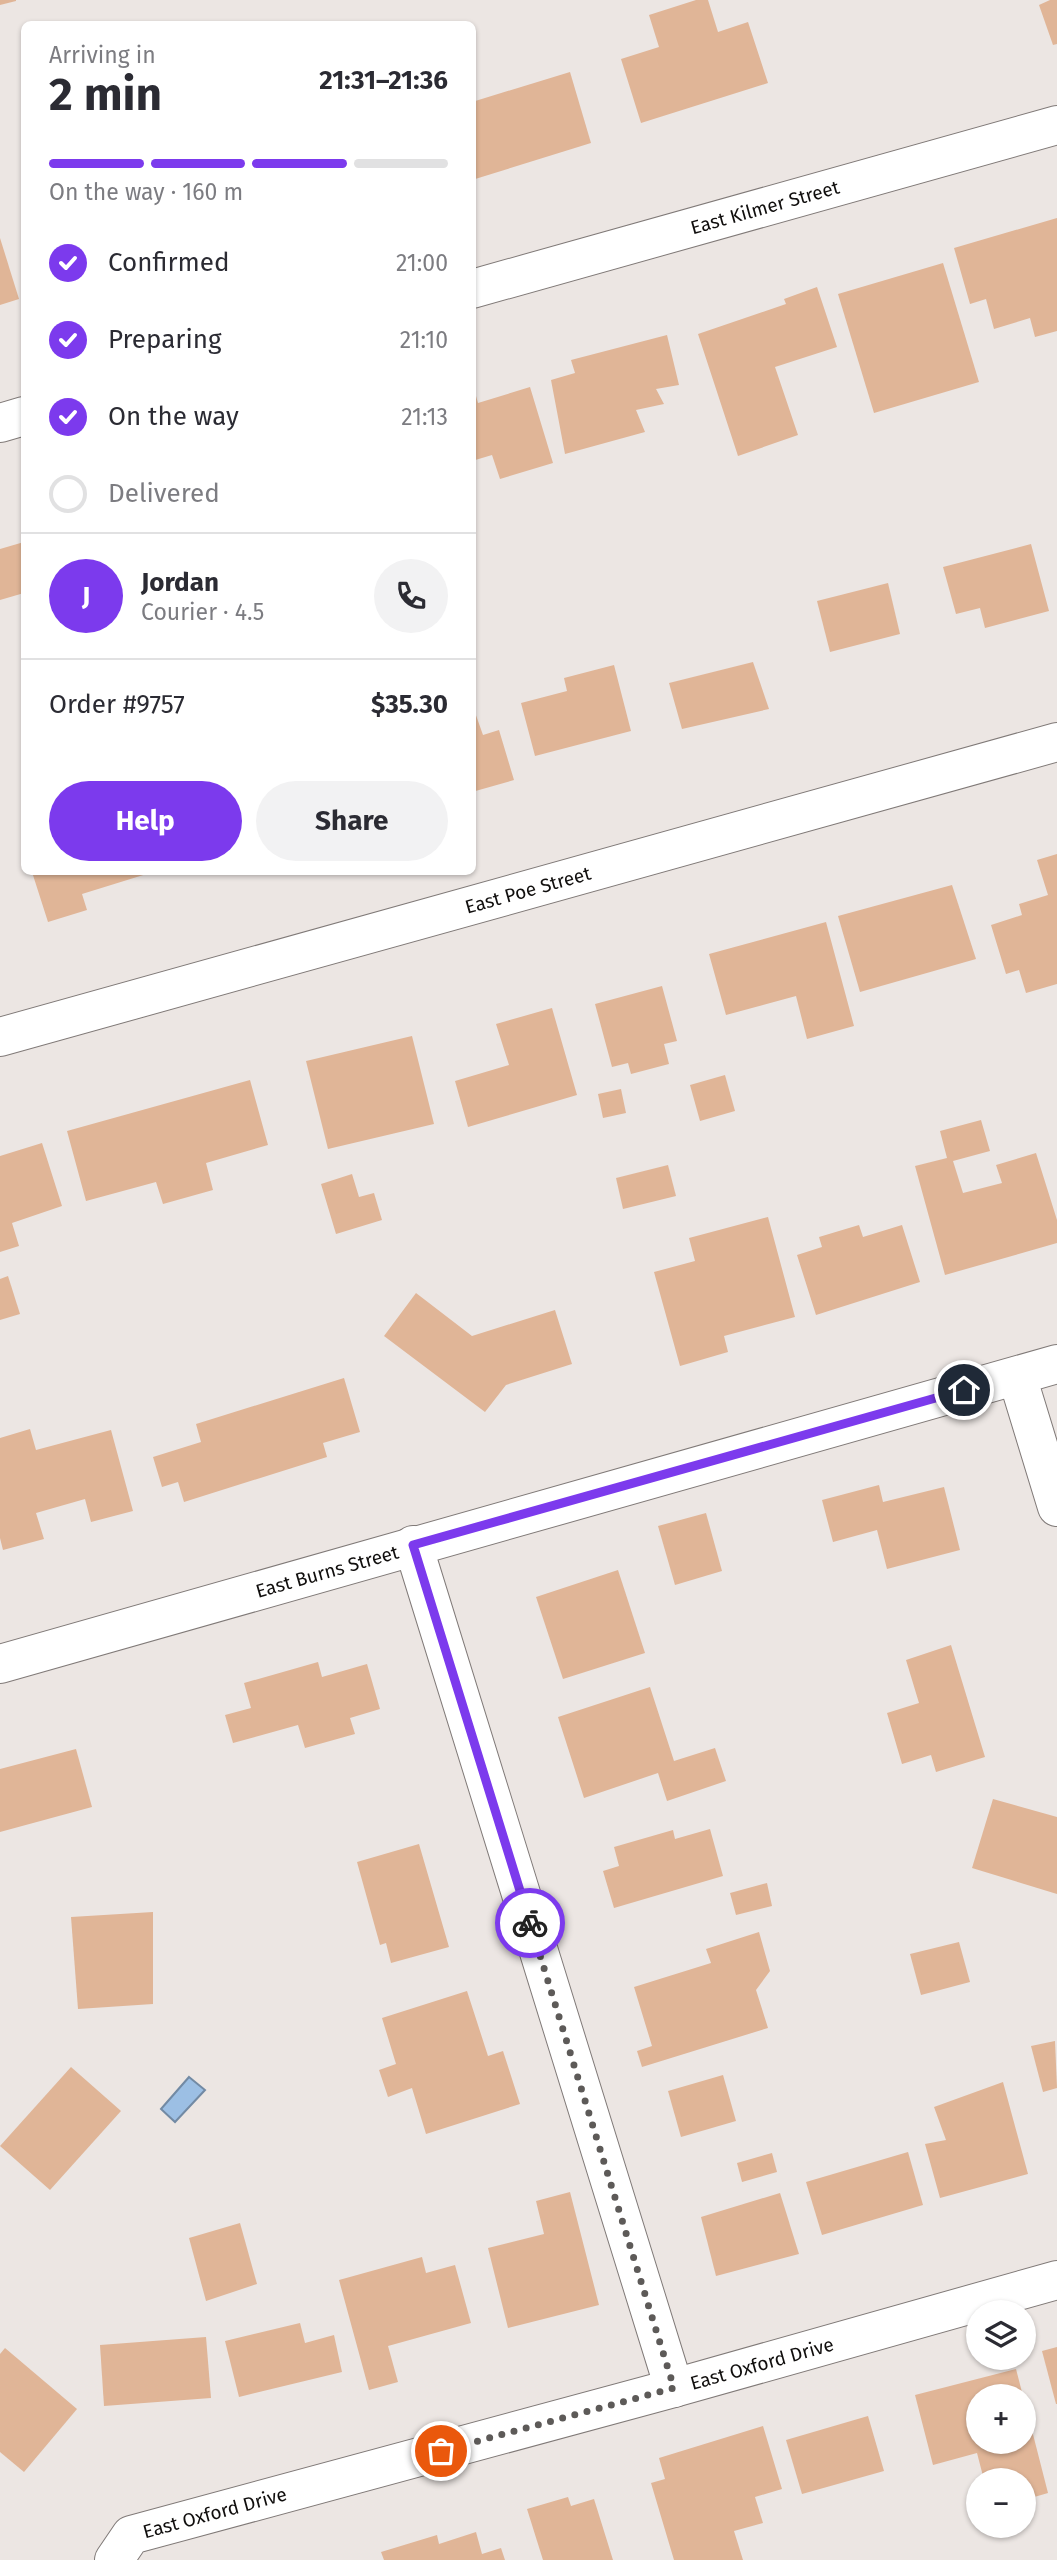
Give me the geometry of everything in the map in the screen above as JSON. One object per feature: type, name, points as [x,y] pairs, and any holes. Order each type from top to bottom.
[{"type":"street","name":"East Kilmer Street","points":[[476,288],[1057,125]]},
{"type":"street","points":[[0,423],[21,417]]},
{"type":"street","name":"East Poe Street","points":[[0,1037],[1057,742]]},
{"type":"street","name":"East Burns Street","points":[[0,1664],[1057,1364]]},
{"type":"street","points":[[1017,1376],[1057,1507]]},
{"type":"street","points":[[413,1545],[674,2388]]},
{"type":"street","name":"East Oxford Drive","points":[[114,2560],[131,2535],[674,2388],[1057,2280]]},
{"type":"water","points":[[189,2077],[205,2090],[175,2122],[161,2109]]},
{"type":"building","points":[[0,0],[16,0],[16,1],[0,5]]},
{"type":"building","points":[[696,0],[708,0],[718,32],[748,22],[768,83],[641,123],[621,59],[659,47],[649,15]]},
{"type":"building","points":[[1057,0],[1057,44],[1053,45],[1039,5]]},
{"type":"building","points":[[570,72],[591,143],[476,179],[476,101]]},
{"type":"building","points":[[1057,218],[1057,331],[1035,337],[1030,318],[994,329],[986,299],[970,304],[954,248]]},
{"type":"building","points":[[0,238],[19,299],[0,305]]},
{"type":"building","points":[[943,263],[979,382],[874,413],[838,294]]},
{"type":"building","points":[[817,287],[837,347],[775,367],[798,435],[738,456],[698,334],[786,304],[784,299]]},
{"type":"building","points":[[667,335],[679,385],[656,389],[664,404],[636,410],[645,432],[565,454],[551,380],[575,373],[571,360]]},
{"type":"building","points":[[530,387],[553,463],[500,479],[492,455],[476,460],[476,396],[478,403]]},
{"type":"building","points":[[21,543],[21,594],[0,600],[0,549]]},
{"type":"building","points":[[1031,544],[1049,611],[985,628],[980,608],[956,614],[943,567]]},
{"type":"building","points":[[888,583],[900,634],[830,652],[817,601]]},
{"type":"building","points":[[753,662],[769,709],[682,729],[669,683]]},
{"type":"building","points":[[614,665],[631,731],[535,756],[521,703],[567,691],[564,678]]},
{"type":"building","points":[[476,715],[483,735],[499,730],[514,780],[476,791]]},
{"type":"building","points":[[1057,854],[1057,984],[1026,993],[1019,970],[1006,974],[991,925],[1022,915],[1019,904],[1048,895],[1037,860]]},
{"type":"building","points":[[33,875],[143,875],[82,894],[87,910],[48,922]]},
{"type":"building","points":[[952,885],[976,959],[860,992],[838,916]]},
{"type":"building","points":[[826,922],[854,1026],[807,1039],[796,996],[726,1015],[709,954]]},
{"type":"building","points":[[662,986],[677,1041],[664,1044],[669,1064],[631,1074],[628,1063],[612,1067],[595,1004]]},
{"type":"building","points":[[552,1008],[577,1095],[468,1127],[455,1081],[509,1065],[496,1024]]},
{"type":"building","points":[[412,1036],[434,1124],[328,1149],[306,1061]]},
{"type":"building","points":[[725,1075],[735,1111],[700,1121],[690,1085]]},
{"type":"building","points":[[250,1080],[268,1145],[206,1163],[213,1190],[163,1204],[156,1182],[86,1201],[67,1131]]},
{"type":"building","points":[[621,1089],[626,1113],[603,1118],[598,1094]]},
{"type":"building","points":[[981,1120],[990,1151],[953,1161],[963,1193],[1002,1183],[996,1165],[1036,1153],[1057,1220],[1057,1243],[945,1275],[915,1166],[947,1158],[940,1131]]},
{"type":"building","points":[[42,1143],[62,1206],[12,1223],[19,1246],[0,1252],[0,1156]]},
{"type":"building","points":[[668,1165],[676,1196],[623,1209],[616,1178]]},
{"type":"building","points":[[352,1174],[359,1197],[374,1193],[382,1220],[336,1234],[321,1184]]},
{"type":"building","points":[[768,1217],[795,1317],[724,1336],[728,1352],[680,1366],[654,1272],[695,1261],[689,1238]]},
{"type":"building","points":[[859,1225],[863,1237],[902,1225],[920,1282],[816,1315],[797,1255],[822,1247],[819,1237]]},
{"type":"building","points":[[8,1276],[20,1314],[0,1320],[0,1279]]},
{"type":"building","points":[[416,1293],[472,1336],[555,1310],[572,1364],[506,1385],[485,1412],[384,1336]]},
{"type":"building","points":[[344,1378],[360,1432],[323,1443],[327,1457],[184,1502],[178,1482],[162,1487],[153,1457],[201,1442],[196,1424]]},
{"type":"building","points":[[30,1429],[36,1450],[111,1430],[133,1511],[91,1522],[85,1499],[36,1513],[44,1539],[3,1550],[0,1538],[0,1438]]},
{"type":"building","points":[[879,1485],[883,1502],[944,1487],[960,1550],[887,1569],[877,1530],[833,1542],[822,1500]]},
{"type":"building","points":[[706,1513],[722,1571],[675,1585],[658,1526]]},
{"type":"building","points":[[618,1570],[645,1653],[563,1679],[536,1597]]},
{"type":"building","points":[[951,1645],[985,1757],[936,1772],[931,1755],[902,1764],[887,1713],[919,1703],[906,1660]]},
{"type":"building","points":[[318,1662],[322,1677],[367,1664],[380,1709],[350,1718],[355,1734],[305,1748],[298,1725],[233,1743],[225,1715],[251,1708],[244,1683]]},
{"type":"building","points":[[650,1687],[674,1761],[715,1748],[726,1781],[667,1801],[658,1773],[584,1798],[558,1717]]},
{"type":"building","points":[[76,1749],[92,1807],[0,1832],[0,1769]]},
{"type":"building","points":[[993,1799],[1057,1817],[1057,1894],[972,1868]]},
{"type":"building","points":[[710,1829],[723,1876],[614,1908],[603,1871],[619,1866],[614,1847],[673,1830],[675,1839]]},
{"type":"building","points":[[419,1844],[449,1947],[391,1963],[386,1943],[380,1945],[357,1862]]},
{"type":"building","points":[[767,1883],[772,1906],[736,1915],[730,1893]]},
{"type":"building","points":[[153,1912],[153,2004],[78,2009],[71,1917]]},
{"type":"building","points":[[759,1932],[770,1971],[756,1990],[768,2028],[642,2067],[637,2051],[652,2046],[634,1987],[711,1963],[706,1949]]},
{"type":"building","points":[[959,1942],[970,1982],[921,1995],[910,1954]]},
{"type":"building","points":[[467,1991],[488,2056],[503,2051],[520,2104],[426,2134],[412,2088],[388,2097],[379,2070],[396,2064],[382,2018]]},
{"type":"building","points":[[1055,2041],[1057,2088],[1043,2092],[1031,2046]]},
{"type":"building","points":[[71,2067],[121,2111],[50,2190],[0,2146]]},
{"type":"building","points":[[723,2075],[736,2121],[681,2137],[668,2091]]},
{"type":"building","points":[[1003,2082],[1028,2174],[940,2198],[925,2144],[946,2140],[934,2107]]},
{"type":"building","points":[[908,2152],[923,2205],[822,2235],[806,2182]]},
{"type":"building","points":[[772,2153],[777,2172],[742,2182],[737,2163]]},
{"type":"building","points":[[570,2192],[599,2305],[508,2328],[488,2248],[544,2234],[536,2201]]},
{"type":"building","points":[[780,2193],[799,2254],[716,2276],[701,2217]]},
{"type":"building","points":[[240,2223],[257,2284],[206,2301],[189,2238]]},
{"type":"building","points":[[422,2257],[426,2273],[455,2265],[471,2323],[388,2346],[398,2382],[369,2390],[339,2280]]},
{"type":"building","points":[[300,2323],[305,2343],[334,2335],[342,2372],[239,2397],[225,2341]]},
{"type":"building","points":[[206,2337],[211,2398],[104,2406],[100,2345]]},
{"type":"building","points":[[1057,2347],[1057,2404],[1056,2404],[1042,2351]]},
{"type":"building","points":[[5,2348],[77,2409],[24,2472],[0,2452],[0,2354]]},
{"type":"building","points":[[1012,2370],[1016,2370],[1020,2384],[966,2384],[966,2454],[973,2454],[933,2465],[915,2395]]},
{"type":"building","points":[[868,2416],[884,2471],[802,2494],[786,2440]]},
{"type":"building","points":[[763,2426],[782,2489],[755,2497],[763,2523],[734,2531],[743,2560],[674,2560],[651,2483],[665,2479],[659,2458]]},
{"type":"building","points":[[1036,2446],[1048,2493],[1036,2496],[1036,2468],[981,2468],[977,2454],[1036,2454]]},
{"type":"building","points":[[568,2497],[571,2506],[594,2499],[613,2560],[543,2560],[527,2509]]},
{"type":"building","points":[[476,2532],[482,2554],[501,2548],[505,2560],[384,2560],[381,2552],[437,2535],[439,2544]]},
{"type":"way so far","points":[[441,2451],[674,2388],[530,1923]]},
{"type":"route","points":[[530,1923],[413,1545],[964,1390]]}]
